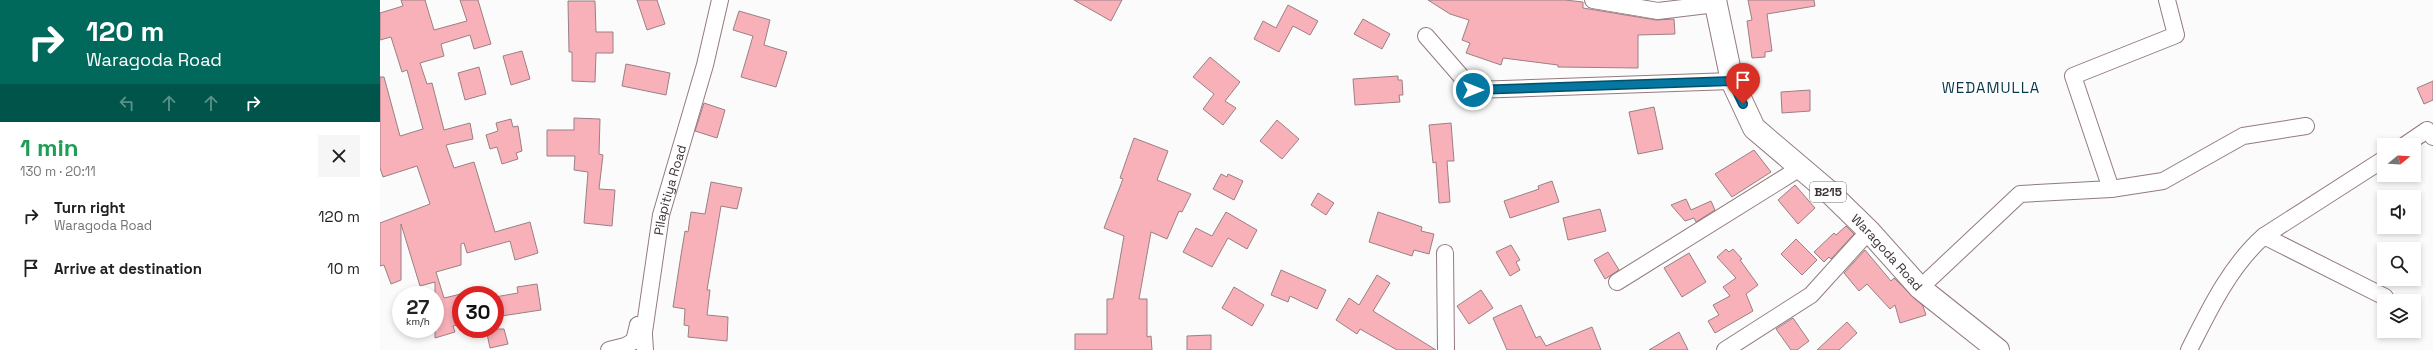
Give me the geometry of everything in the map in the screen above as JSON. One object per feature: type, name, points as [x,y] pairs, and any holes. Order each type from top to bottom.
[{"type":"main road","name":"Waragoda Road","points":[[1716,2],[1732,81],[1754,128],[1868,231],[1920,288],[1998,350]]},
{"type":"street","name":"Pilapitiya Road","points":[[638,325],[644,332],[661,215],[705,65],[720,0]]},
{"type":"street","points":[[1593,0],[1658,11],[1716,2]]},
{"type":"street","points":[[2111,188],[2073,76],[2176,35],[2167,0]]},
{"type":"street","points":[[1426,36],[1473,90],[1732,81]]},
{"type":"street","points":[[1920,288],[2020,194],[2111,188],[2163,181],[2243,136],[2306,126]]},
{"type":"street","points":[[2415,138],[2427,130],[2433,137]]},
{"type":"street","points":[[2189,350],[2212,304],[2248,250],[2264,236],[2377,163]]},
{"type":"street","points":[[1617,282],[1800,168]]},
{"type":"street","points":[[1725,350],[1811,295],[1868,231]]},
{"type":"street","points":[[2264,236],[2379,294]]},
{"type":"street","points":[[1445,253],[1446,350]]},
{"type":"street","points":[[609,350],[625,346],[634,341],[638,325]]},
{"type":"street","points":[[638,325],[644,335],[645,350]]},
{"type":"building","points":[[401,0],[425,0],[434,30],[467,21],[460,0],[478,0],[491,44],[474,49],[470,35],[441,44],[444,56],[420,63],[427,84],[432,83],[444,130],[470,123],[473,139],[446,145],[454,168],[474,162],[495,232],[530,222],[538,253],[515,260],[510,241],[467,253],[464,243],[461,244],[461,265],[436,272],[440,286],[435,286],[435,282],[420,286],[401,224],[401,280],[391,284],[384,265],[380,266],[380,223],[430,204],[417,166],[383,177],[380,168],[380,77],[384,77],[400,136],[423,129],[407,70],[402,72],[391,37],[380,40],[380,13],[403,6]]},
{"type":"building","points":[[637,0],[657,0],[665,24],[647,30]]},
{"type":"building","points":[[1074,0],[1122,0],[1111,21]]},
{"type":"building","points":[[1428,0],[1565,0],[1583,2],[1583,8],[1656,20],[1674,19],[1675,34],[1638,35],[1638,68],[1558,67],[1558,65],[1503,58],[1501,65],[1466,53],[1470,43],[1462,40],[1469,20],[1450,14]]},
{"type":"building","points":[[1748,0],[1814,0],[1815,6],[1767,14],[1772,51],[1765,52],[1765,57],[1752,58],[1747,21],[1752,20]]},
{"type":"building","points":[[568,1],[595,1],[596,32],[613,32],[613,53],[596,53],[595,82],[572,81],[572,52],[569,52]]},
{"type":"building","points":[[1288,5],[1318,21],[1310,35],[1293,26],[1279,52],[1254,39],[1263,21],[1276,28]]},
{"type":"building","points":[[739,11],[770,20],[764,45],[787,52],[776,87],[741,77],[753,36],[733,30]]},
{"type":"building","points":[[1363,19],[1390,34],[1382,49],[1354,34]]},
{"type":"building","points":[[522,51],[530,79],[511,85],[503,56]]},
{"type":"building","points":[[1210,57],[1240,82],[1225,101],[1236,108],[1223,125],[1203,109],[1214,94],[1193,77]]},
{"type":"building","points":[[626,64],[670,73],[666,95],[622,86]]},
{"type":"building","points":[[479,67],[486,94],[465,100],[458,73]]},
{"type":"building","points":[[1398,76],[1398,80],[1402,80],[1403,95],[1399,95],[1400,102],[1355,105],[1353,79]]},
{"type":"building","points":[[2433,81],[2433,100],[2424,104],[2417,88]]},
{"type":"building","points":[[1810,90],[1810,111],[1782,113],[1781,92]]},
{"type":"building","points":[[704,103],[725,110],[717,138],[695,131]]},
{"type":"building","points":[[1654,107],[1663,149],[1638,154],[1629,112]]},
{"type":"building","points":[[574,118],[600,119],[599,154],[603,155],[599,189],[615,190],[612,226],[584,223],[588,172],[574,170],[575,156],[547,156],[547,130],[574,130]]},
{"type":"building","points":[[511,119],[513,127],[518,126],[522,151],[516,153],[518,159],[502,164],[497,147],[490,149],[486,135],[498,131],[496,123]]},
{"type":"building","points":[[1277,120],[1299,139],[1282,159],[1260,141]]},
{"type":"building","points":[[1451,123],[1454,161],[1447,161],[1450,202],[1439,203],[1436,162],[1433,163],[1429,125]]},
{"type":"building","points":[[1134,138],[1168,151],[1157,180],[1191,194],[1182,212],[1179,211],[1167,239],[1151,232],[1139,299],[1147,299],[1147,337],[1151,336],[1152,350],[1075,350],[1075,334],[1107,334],[1107,299],[1113,299],[1124,236],[1104,228],[1123,179],[1120,178]]},
{"type":"building","points":[[1754,150],[1771,172],[1732,197],[1715,174]]},
{"type":"building","points":[[1221,174],[1227,177],[1228,174],[1243,181],[1234,200],[1213,189]]},
{"type":"building","points":[[1552,181],[1559,202],[1510,218],[1504,201],[1539,189],[1538,186]]},
{"type":"building","points":[[711,182],[742,188],[737,209],[721,206],[707,290],[710,290],[707,315],[728,317],[727,341],[688,337],[689,326],[684,325],[685,309],[673,307],[685,231],[688,232],[691,212],[705,214]]},
{"type":"building","points":[[1795,185],[1815,208],[1798,224],[1778,200]]},
{"type":"building","points":[[1318,193],[1334,203],[1326,215],[1311,205]]},
{"type":"building","points":[[1686,199],[1691,210],[1711,201],[1715,210],[1696,222],[1694,218],[1685,221],[1671,205]]},
{"type":"building","points":[[1600,209],[1606,231],[1568,240],[1563,218]]},
{"type":"building","points":[[1226,212],[1257,230],[1247,249],[1228,238],[1212,267],[1183,252],[1196,228],[1212,236]]},
{"type":"building","points":[[1378,212],[1422,227],[1421,231],[1434,234],[1429,254],[1414,250],[1412,256],[1369,242]]},
{"type":"building","points":[[1846,226],[1854,234],[1831,259],[1829,257],[1824,262],[1814,252],[1834,233],[1836,235]]},
{"type":"building","points":[[1796,239],[1817,260],[1802,275],[1781,254]]},
{"type":"building","points":[[1511,245],[1520,260],[1516,262],[1520,270],[1510,276],[1496,252]]},
{"type":"building","points":[[1726,249],[1729,252],[1733,249],[1742,259],[1740,260],[1758,285],[1746,294],[1753,311],[1715,333],[1708,321],[1719,315],[1713,305],[1730,296],[1723,287],[1736,278],[1717,257]]},
{"type":"building","points":[[1865,250],[1891,281],[1894,278],[1923,306],[1926,315],[1900,323],[1895,305],[1890,309],[1867,284],[1859,291],[1844,273]]},
{"type":"building","points":[[1608,252],[1619,270],[1605,279],[1594,260]]},
{"type":"building","points":[[1689,253],[1706,282],[1682,297],[1664,268]]},
{"type":"building","points":[[1281,270],[1326,290],[1317,309],[1290,296],[1288,302],[1271,295]]},
{"type":"building","points":[[1377,275],[1390,283],[1373,311],[1436,350],[1397,350],[1360,329],[1357,334],[1336,320],[1349,298],[1359,305]]},
{"type":"building","points":[[537,284],[541,310],[504,316],[504,295],[518,293],[517,287]]},
{"type":"building","points":[[1234,287],[1264,305],[1252,326],[1222,308]]},
{"type":"building","points":[[1481,290],[1493,308],[1469,324],[1457,306]]},
{"type":"building","points":[[452,296],[452,333],[444,335],[444,298]]},
{"type":"building","points":[[1521,305],[1536,338],[1540,336],[1546,346],[1592,327],[1601,350],[1507,350],[1493,318]]},
{"type":"building","points":[[1793,318],[1809,341],[1797,350],[1791,350],[1776,329]]},
{"type":"building","points":[[1847,322],[1857,333],[1839,350],[1817,350]]},
{"type":"building","points":[[504,329],[508,344],[490,348],[488,338],[504,338]]},
{"type":"building","points":[[1679,332],[1688,350],[1649,350]]},
{"type":"building","points":[[1211,335],[1211,350],[1187,350],[1187,336]]},
{"type":"district","name":"WEDAMULLA","points":[[1991,88]]},
{"type":"route","points":[[1473,90],[1732,81],[1743,104]]}]
